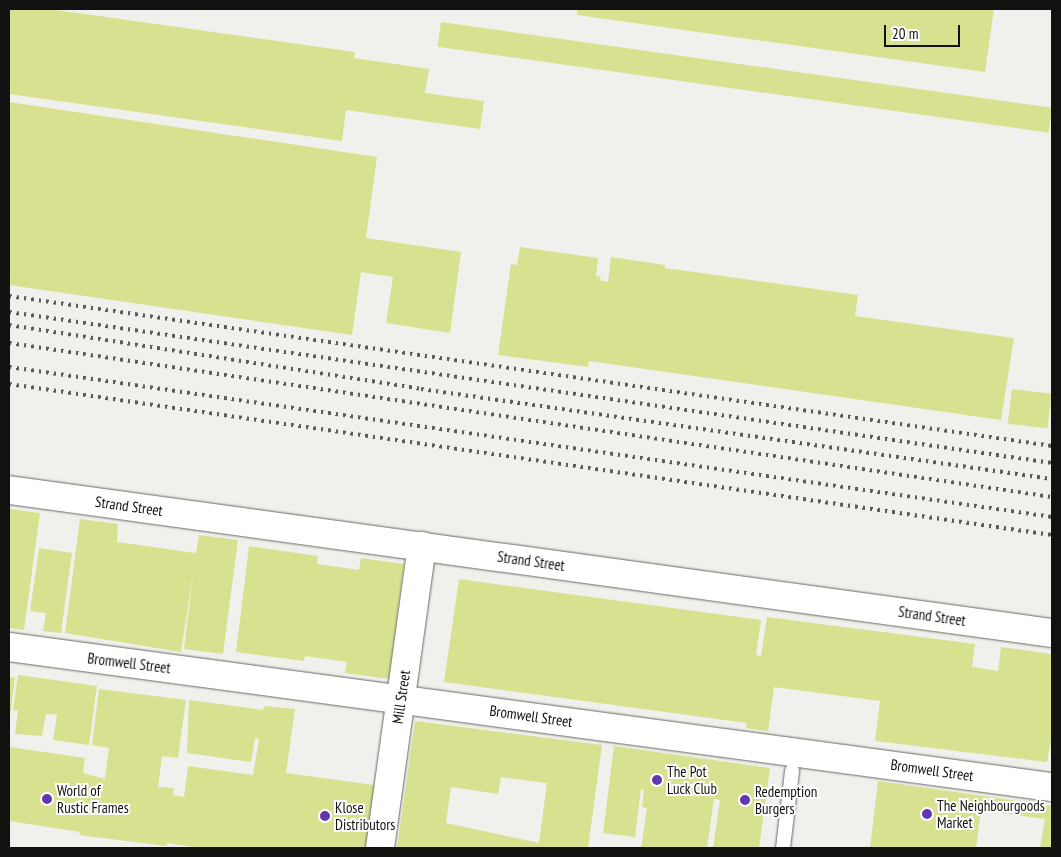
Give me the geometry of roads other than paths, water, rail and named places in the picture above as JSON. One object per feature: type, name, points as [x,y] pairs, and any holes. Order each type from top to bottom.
[{"type":"street","name":"Strand Street","points":[[9,490],[1052,632]]},
{"type":"street","name":"Mill Street","points":[[380,848],[422,546]]},
{"type":"street","name":"Bromwell Street","points":[[9,647],[401,698],[1052,787]]},
{"type":"lane","points":[[783,848],[792,771]]},
{"type":"railway","points":[[9,296],[1052,446]]},
{"type":"railway","points":[[9,312],[1052,463]]},
{"type":"railway","points":[[9,325],[421,389],[1052,479]]},
{"type":"railway","points":[[9,343],[1052,497]]},
{"type":"railway","points":[[9,367],[1052,517]]},
{"type":"railway","points":[[9,384],[1052,535]]},
{"type":"place","name":"The Pot Luck Club","points":[[657,780]]},
{"type":"place","name":"World of Rustic Frames","points":[[47,799]]},
{"type":"place","name":"Redemption Burgers","points":[[745,800]]},
{"type":"place","name":"The Neighbourgoods Market","points":[[927,814]]},
{"type":"place","name":"Klose Distributors","points":[[325,816]]}]
